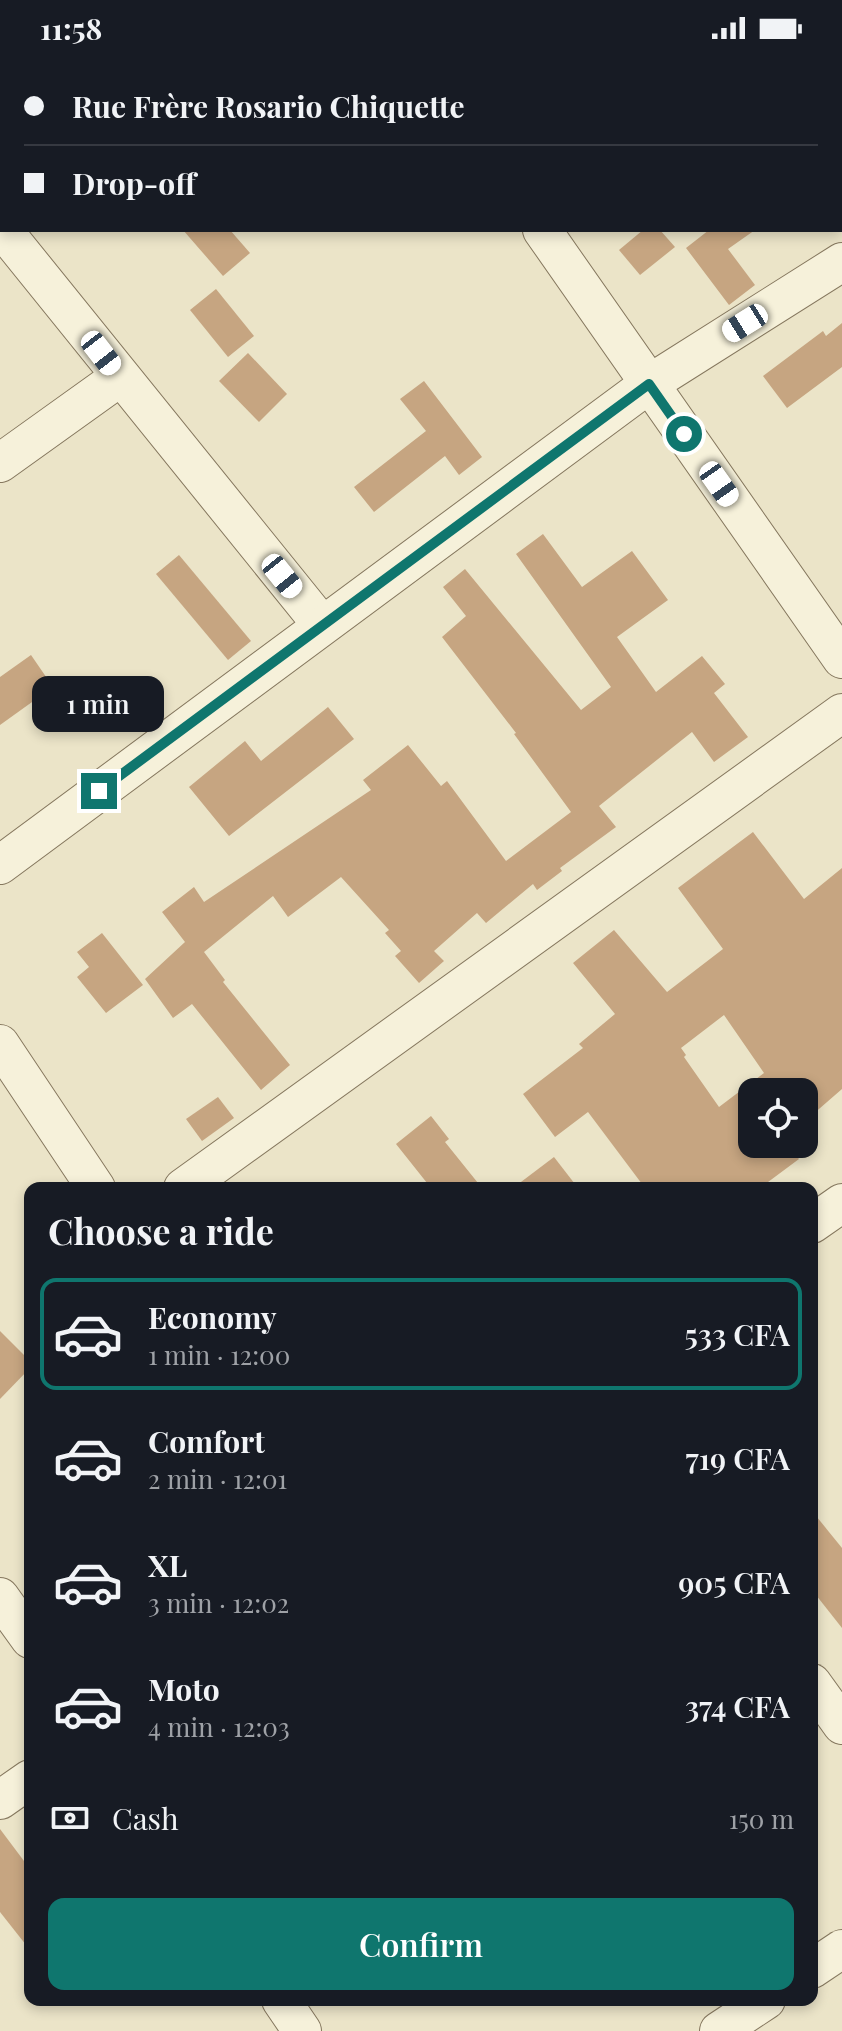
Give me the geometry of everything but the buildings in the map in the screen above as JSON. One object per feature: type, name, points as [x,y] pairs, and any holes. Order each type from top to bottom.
[{"type":"street","points":[[5,232],[322,625]]},
{"type":"street","points":[[543,232],[842,659]]},
{"type":"street","points":[[0,865],[649,384],[842,262]]},
{"type":"street","points":[[0,463],[120,377]]},
{"type":"street","points":[[191,1182],[842,713]]},
{"type":"street","points":[[0,1044],[92,1182]]},
{"type":"street","points":[[818,1220],[842,1203]]},
{"type":"street","points":[[0,1597],[24,1631]]},
{"type":"street","points":[[818,1691],[842,1725]]},
{"type":"street","points":[[0,1800],[24,1783]]},
{"type":"street","points":[[818,1965],[842,1949]]},
{"type":"street","points":[[285,2006],[302,2031]]},
{"type":"street","points":[[719,2031],[757,2006]]},
{"type":"route","points":[[99,791],[649,384],[684,434]]}]
